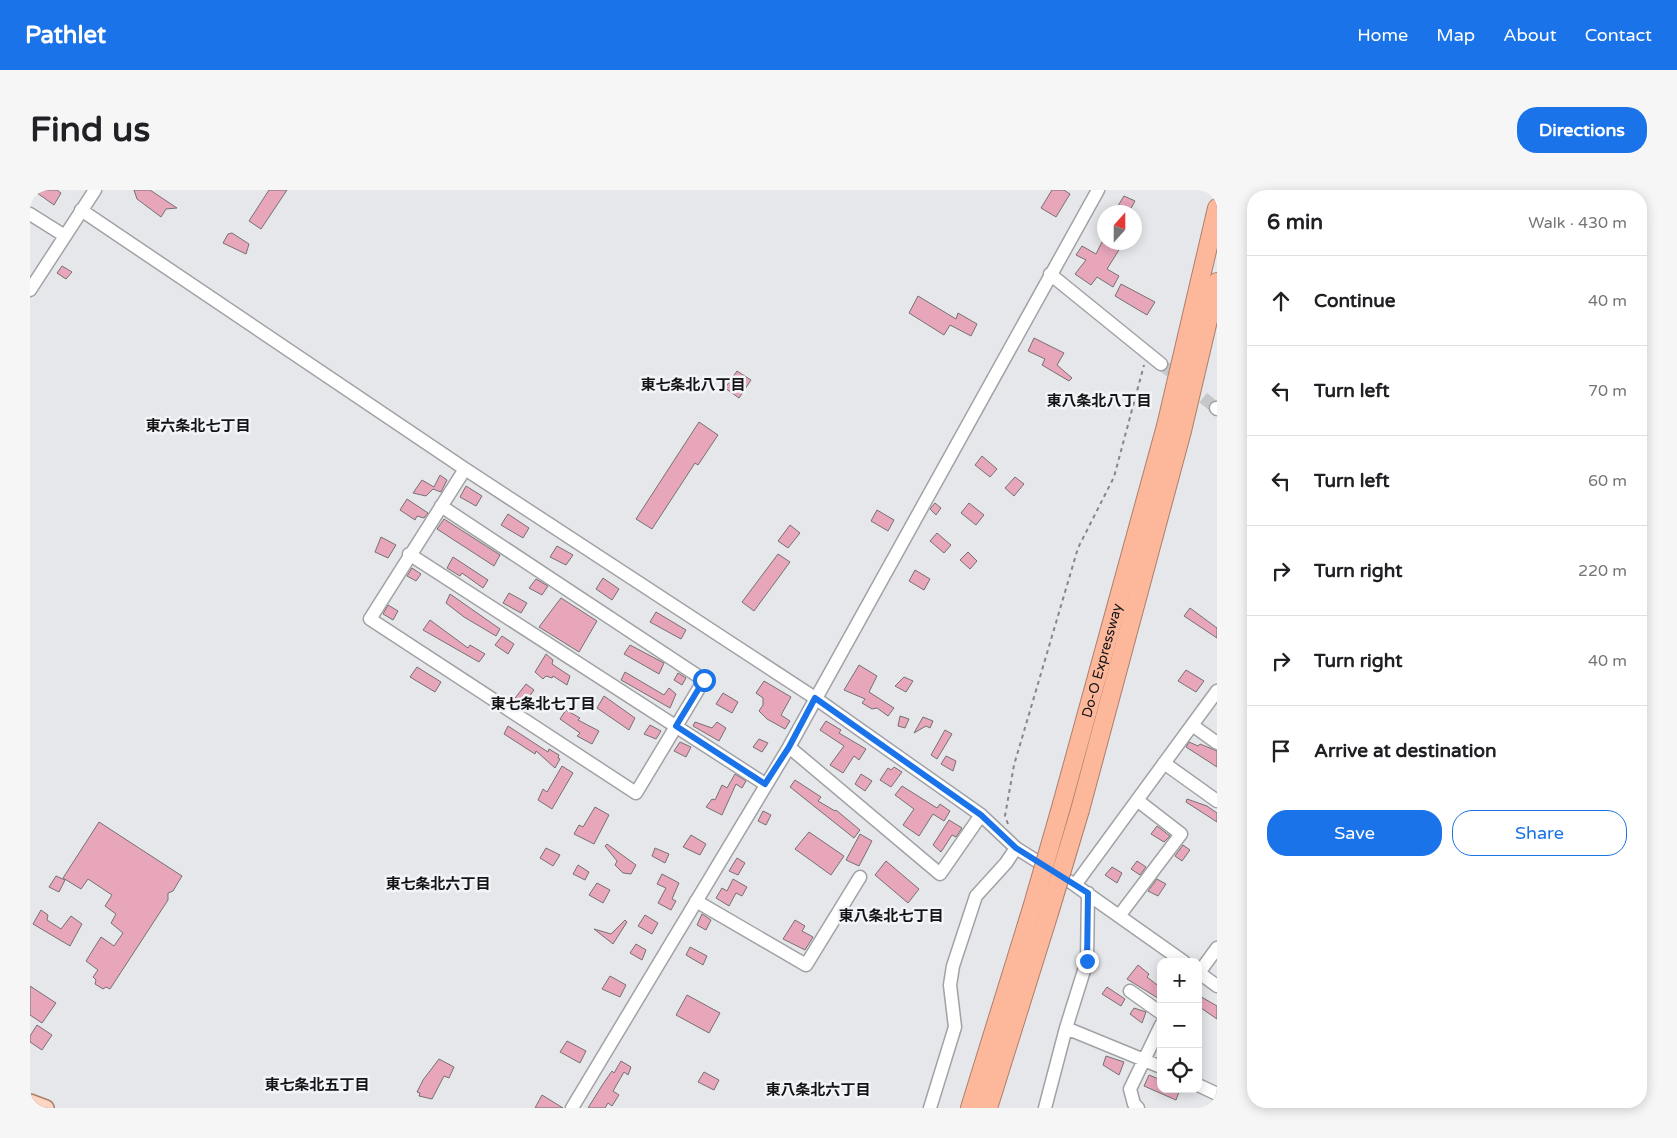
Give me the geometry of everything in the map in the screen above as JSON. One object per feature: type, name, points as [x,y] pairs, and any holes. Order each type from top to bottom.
[{"type":"highway","name":"Do-O Expressway","points":[[988,1108],[1041,911],[1062,804],[1166,426],[1217,208]]},
{"type":"highway","name":"Do-O Expressway","points":[[970,1108],[1041,911],[1080,810],[1182,431],[1217,282]]},
{"type":"street","points":[[30,290],[95,190]]},
{"type":"street","points":[[572,1108],[765,784],[789,747],[1098,190]]},
{"type":"street","points":[[81,210],[465,469],[815,698],[981,815],[1016,848],[1075,885],[1088,900],[1119,916],[1178,958]]},
{"type":"street","points":[[30,214],[65,236]]},
{"type":"street","points":[[1050,274],[1161,364]]},
{"type":"street","points":[[441,506],[704,680],[636,793],[370,619],[409,554],[465,469]]},
{"type":"street","points":[[409,554],[765,784]]},
{"type":"street","points":[[1075,885],[1217,691]]},
{"type":"street","points":[[1192,725],[1217,743]]},
{"type":"street","points":[[789,747],[940,874],[981,815]]},
{"type":"street","points":[[1164,763],[1217,801]]},
{"type":"street","points":[[1119,916],[1181,834],[1137,800]]},
{"type":"street","points":[[930,1108],[955,1026],[950,985],[953,966],[976,896],[1006,863],[1016,848]]},
{"type":"street","points":[[696,901],[806,965],[860,877]]},
{"type":"street","points":[[1045,1108],[1066,1028],[1087,961],[1088,900]]},
{"type":"street","points":[[1202,969],[1217,948]]},
{"type":"street","points":[[1202,975],[1217,986]]},
{"type":"street","points":[[1130,991],[1157,1010]]},
{"type":"street","points":[[1066,1028],[1157,1064]]},
{"type":"street","points":[[1138,1108],[1134,1104],[1130,1089],[1157,1032]]},
{"type":"street","points":[[1202,1087],[1217,1094]]},
{"type":"path","points":[[1016,848],[1005,816],[1014,766],[1078,548],[1114,478],[1148,352]]},
{"type":"building","points":[[33,190],[57,190],[61,193],[54,205]]},
{"type":"building","points":[[134,190],[150,190],[177,208],[166,209],[161,217],[137,199]]},
{"type":"building","points":[[269,190],[287,190],[261,229],[249,221]]},
{"type":"building","points":[[1052,190],[1064,190],[1070,194],[1056,217],[1041,208]]},
{"type":"building","points":[[1124,196],[1135,201],[1133,205],[1118,205]]},
{"type":"building","points":[[232,233],[249,244],[246,254],[223,243],[228,234]]},
{"type":"building","points":[[1082,246],[1096,254],[1098,250],[1119,250],[1107,269],[1119,276],[1113,287],[1097,277],[1091,285],[1075,274],[1086,260],[1076,255]]},
{"type":"building","points":[[62,266],[72,272],[66,279],[57,273]]},
{"type":"building","points":[[1121,284],[1155,302],[1147,315],[1115,296]]},
{"type":"building","points":[[918,296],[956,319],[958,313],[977,324],[971,336],[950,325],[944,335],[909,313]]},
{"type":"building","points":[[1034,338],[1064,353],[1057,365],[1072,378],[1069,381],[1042,365],[1045,359],[1028,351]]},
{"type":"building","points":[[737,371],[751,380],[739,398],[725,388]]},
{"type":"building","points":[[699,422],[718,435],[698,465],[695,463],[652,529],[636,519]]},
{"type":"building","points":[[982,456],[997,469],[990,477],[975,465]]},
{"type":"building","points":[[440,475],[447,480],[441,492],[433,489],[426,496],[413,493],[422,480],[434,487]]},
{"type":"building","points":[[1015,477],[1024,484],[1014,496],[1005,488]]},
{"type":"building","points":[[466,486],[482,496],[476,506],[460,497]]},
{"type":"building","points":[[407,499],[428,513],[424,518],[417,516],[415,520],[400,510]]},
{"type":"building","points":[[935,503],[941,508],[936,515],[930,509]]},
{"type":"building","points":[[969,503],[984,515],[976,525],[961,513]]},
{"type":"building","points":[[877,510],[894,520],[888,531],[871,521]]},
{"type":"building","points":[[508,514],[529,528],[523,538],[501,525]]},
{"type":"building","points":[[444,519],[500,555],[494,566],[437,529]]},
{"type":"building","points":[[790,525],[800,533],[788,548],[778,541]]},
{"type":"building","points":[[937,533],[951,545],[944,553],[930,541]]},
{"type":"building","points":[[381,537],[396,545],[388,558],[375,552]]},
{"type":"building","points":[[557,546],[573,555],[566,565],[550,557]]},
{"type":"building","points":[[968,552],[977,561],[970,569],[960,560]]},
{"type":"building","points":[[778,554],[790,562],[754,611],[742,602]]},
{"type":"building","points":[[453,557],[488,580],[483,588],[462,573],[460,576],[447,568]]},
{"type":"building","points":[[412,568],[421,574],[416,581],[407,576]]},
{"type":"building","points":[[915,570],[930,579],[924,590],[909,581]]},
{"type":"building","points":[[603,578],[619,589],[612,600],[596,589]]},
{"type":"building","points":[[536,579],[548,586],[542,595],[529,588]]},
{"type":"building","points":[[509,593],[527,603],[521,613],[503,603]]},
{"type":"building","points":[[450,594],[500,629],[496,636],[464,617],[446,603]]},
{"type":"building","points":[[561,598],[597,621],[579,652],[539,627]]},
{"type":"building","points":[[388,605],[398,611],[393,620],[383,614]]},
{"type":"building","points":[[1190,608],[1217,628],[1217,638],[1184,616]]},
{"type":"building","points":[[656,612],[686,630],[681,639],[650,622]]},
{"type":"building","points":[[430,620],[468,648],[470,645],[485,654],[479,662],[423,630]]},
{"type":"building","points":[[502,636],[514,644],[508,654],[495,645]]},
{"type":"building","points":[[630,645],[664,663],[659,674],[624,654]]},
{"type":"building","points":[[546,654],[553,660],[552,664],[570,676],[567,685],[553,676],[552,678],[546,676],[543,679],[535,672]]},
{"type":"building","points":[[859,665],[877,676],[869,692],[894,708],[888,716],[877,708],[872,709],[862,703],[865,699],[844,690]]},
{"type":"building","points":[[417,667],[441,682],[435,692],[410,677]]},
{"type":"building","points":[[1186,670],[1204,681],[1196,692],[1178,681]]},
{"type":"building","points":[[625,672],[664,695],[669,688],[676,694],[670,708],[621,680]]},
{"type":"building","points":[[678,673],[686,678],[682,685],[674,680]]},
{"type":"building","points":[[904,677],[913,681],[906,692],[895,686]]},
{"type":"building","points":[[764,681],[791,697],[781,715],[790,721],[785,729],[767,719],[759,711],[763,705],[763,698],[756,693]]},
{"type":"building","points":[[526,684],[534,690],[521,708],[512,702]]},
{"type":"building","points":[[723,693],[738,702],[732,713],[716,704]]},
{"type":"building","points":[[604,696],[635,718],[629,730],[597,708]]},
{"type":"building","points":[[566,710],[580,718],[578,720],[599,731],[592,744],[577,736],[580,733],[560,719]]},
{"type":"building","points":[[900,716],[909,719],[905,728],[898,726]]},
{"type":"building","points":[[923,717],[933,721],[930,728],[926,726],[914,733]]},
{"type":"building","points":[[826,721],[841,730],[839,733],[866,749],[859,760],[854,756],[843,773],[830,765],[844,746],[820,730]]},
{"type":"building","points":[[695,722],[712,728],[717,722],[726,728],[719,741],[693,726]]},
{"type":"building","points":[[650,725],[661,731],[656,739],[644,734]]},
{"type":"building","points":[[508,726],[548,752],[549,749],[559,755],[558,758],[560,759],[555,768],[536,751],[535,754],[504,734]]},
{"type":"building","points":[[945,730],[952,734],[937,759],[931,755]]},
{"type":"building","points":[[759,739],[768,743],[762,752],[753,747]]},
{"type":"building","points":[[680,742],[691,747],[686,757],[674,751]]},
{"type":"building","points":[[1189,742],[1217,751],[1217,767],[1186,747]]},
{"type":"building","points":[[946,756],[956,761],[953,771],[941,764]]},
{"type":"building","points":[[562,766],[573,773],[552,809],[538,800],[543,789],[547,792]]},
{"type":"building","points":[[894,767],[902,772],[891,787],[880,780],[888,768],[891,770]]},
{"type":"building","points":[[735,774],[746,781],[742,788],[736,784],[722,815],[706,807],[712,799],[715,800],[722,785],[727,788]]},
{"type":"building","points":[[861,774],[872,781],[865,791],[855,784]]},
{"type":"building","points":[[795,780],[821,797],[818,801],[836,810],[860,830],[854,838],[790,787]]},
{"type":"building","points":[[902,786],[937,808],[940,804],[950,811],[944,821],[933,814],[919,836],[903,825],[914,809],[895,795]]},
{"type":"building","points":[[1187,799],[1207,806],[1217,813],[1217,822],[1186,802]]},
{"type":"building","points":[[595,807],[609,815],[594,844],[574,834],[579,825],[583,827]]},
{"type":"building","points":[[763,811],[771,815],[766,825],[758,821]]},
{"type":"building","points":[[949,820],[962,828],[956,837],[952,835],[941,852],[933,845]]},
{"type":"building","points":[[99,822],[182,876],[173,891],[168,893],[168,900],[110,989],[106,987],[103,989],[95,984],[96,980],[93,977],[98,970],[86,961],[101,937],[114,946],[123,933],[111,923],[116,914],[105,906],[112,895],[88,879],[81,889],[63,878]]},
{"type":"building","points":[[1157,826],[1170,836],[1164,842],[1151,834]]},
{"type":"building","points":[[809,832],[844,856],[831,875],[795,849]]},
{"type":"building","points":[[860,834],[872,841],[859,866],[846,860]]},
{"type":"building","points":[[691,835],[706,844],[700,855],[683,847]]},
{"type":"building","points":[[607,844],[636,865],[631,874],[623,873],[615,865],[617,861],[605,846]]},
{"type":"building","points":[[1183,845],[1190,850],[1182,861],[1175,856]]},
{"type":"building","points":[[546,848],[560,855],[553,866],[540,858]]},
{"type":"building","points":[[655,848],[669,854],[665,863],[652,856]]},
{"type":"building","points":[[737,858],[745,863],[738,875],[729,871]]},
{"type":"building","points":[[886,861],[919,889],[908,903],[875,875]]},
{"type":"building","points":[[1137,861],[1146,867],[1140,875],[1131,869]]},
{"type":"building","points":[[578,865],[589,872],[585,880],[573,874]]},
{"type":"building","points":[[1112,867],[1122,873],[1117,883],[1105,875]]},
{"type":"building","points":[[662,874],[679,883],[672,899],[676,901],[671,910],[658,903],[666,888],[657,884]]},
{"type":"building","points":[[56,876],[65,880],[59,892],[49,887]]},
{"type":"building","points":[[733,879],[747,887],[742,896],[736,893],[729,906],[716,898],[722,888],[727,891]]},
{"type":"building","points":[[1157,879],[1166,884],[1158,896],[1148,891]]},
{"type":"building","points":[[597,883],[610,890],[603,903],[589,895]]},
{"type":"building","points":[[41,910],[48,915],[47,920],[61,929],[71,916],[82,924],[70,946],[33,924]]},
{"type":"building","points":[[702,914],[711,920],[706,930],[697,925]]},
{"type":"building","points":[[645,915],[658,923],[652,934],[638,926]]},
{"type":"building","points":[[625,920],[627,922],[613,944],[594,929],[611,934]]},
{"type":"building","points":[[795,920],[805,926],[802,931],[813,937],[805,950],[783,939]]},
{"type":"building","points":[[636,944],[646,950],[642,960],[630,953]]},
{"type":"building","points":[[690,947],[707,956],[703,965],[686,955]]},
{"type":"building","points":[[1138,965],[1149,974],[1147,977],[1157,985],[1157,998],[1127,979]]},
{"type":"building","points":[[610,976],[626,985],[620,997],[602,989]]},
{"type":"building","points":[[30,986],[56,1003],[42,1023],[30,1015]]},
{"type":"building","points":[[1107,987],[1125,999],[1121,1006],[1102,994]]},
{"type":"building","points":[[687,995],[720,1013],[709,1033],[676,1015]]},
{"type":"building","points":[[1202,997],[1217,1006],[1217,1019],[1202,1009]]},
{"type":"building","points":[[1134,1008],[1146,1012],[1142,1023],[1130,1014]]},
{"type":"building","points":[[37,1025],[52,1035],[42,1050],[30,1042],[30,1036]]},
{"type":"building","points":[[567,1041],[586,1051],[580,1063],[560,1052]]},
{"type":"building","points":[[1106,1056],[1124,1062],[1119,1075],[1103,1065]]},
{"type":"building","points":[[439,1059],[454,1067],[449,1078],[444,1076],[432,1099],[419,1096],[420,1093],[417,1092],[423,1080]]},
{"type":"building","points":[[621,1061],[631,1067],[628,1075],[624,1072],[613,1091],[619,1095],[612,1106],[608,1103],[605,1108],[588,1108],[612,1071],[614,1073]]},
{"type":"building","points":[[704,1072],[719,1080],[714,1090],[698,1082]]},
{"type":"building","points":[[1149,1075],[1157,1078],[1157,1092],[1144,1086]]},
{"type":"building","points":[[1160,1093],[1179,1093],[1176,1100]]},
{"type":"building","points":[[542,1095],[563,1108],[535,1108]]},
{"type":"tunnel","points":[[1161,364],[1216,408]]},
{"type":"district","name":"東七条北八丁目","points":[[693,385]]},
{"type":"district","name":"東八条北八丁目","points":[[1099,401]]},
{"type":"district","name":"東六条北七丁目","points":[[198,426]]},
{"type":"district","name":"東七条北七丁目","points":[[543,704]]},
{"type":"district","name":"東七条北六丁目","points":[[438,884]]},
{"type":"district","name":"東八条北七丁目","points":[[891,916]]},
{"type":"district","name":"東七条北五丁目","points":[[317,1085]]},
{"type":"district","name":"東八条北六丁目","points":[[818,1090]]},
{"type":"route","points":[[704,680],[676,726],[765,784],[789,747],[815,698],[981,815],[1016,848],[1088,893],[1087,961]]}]
